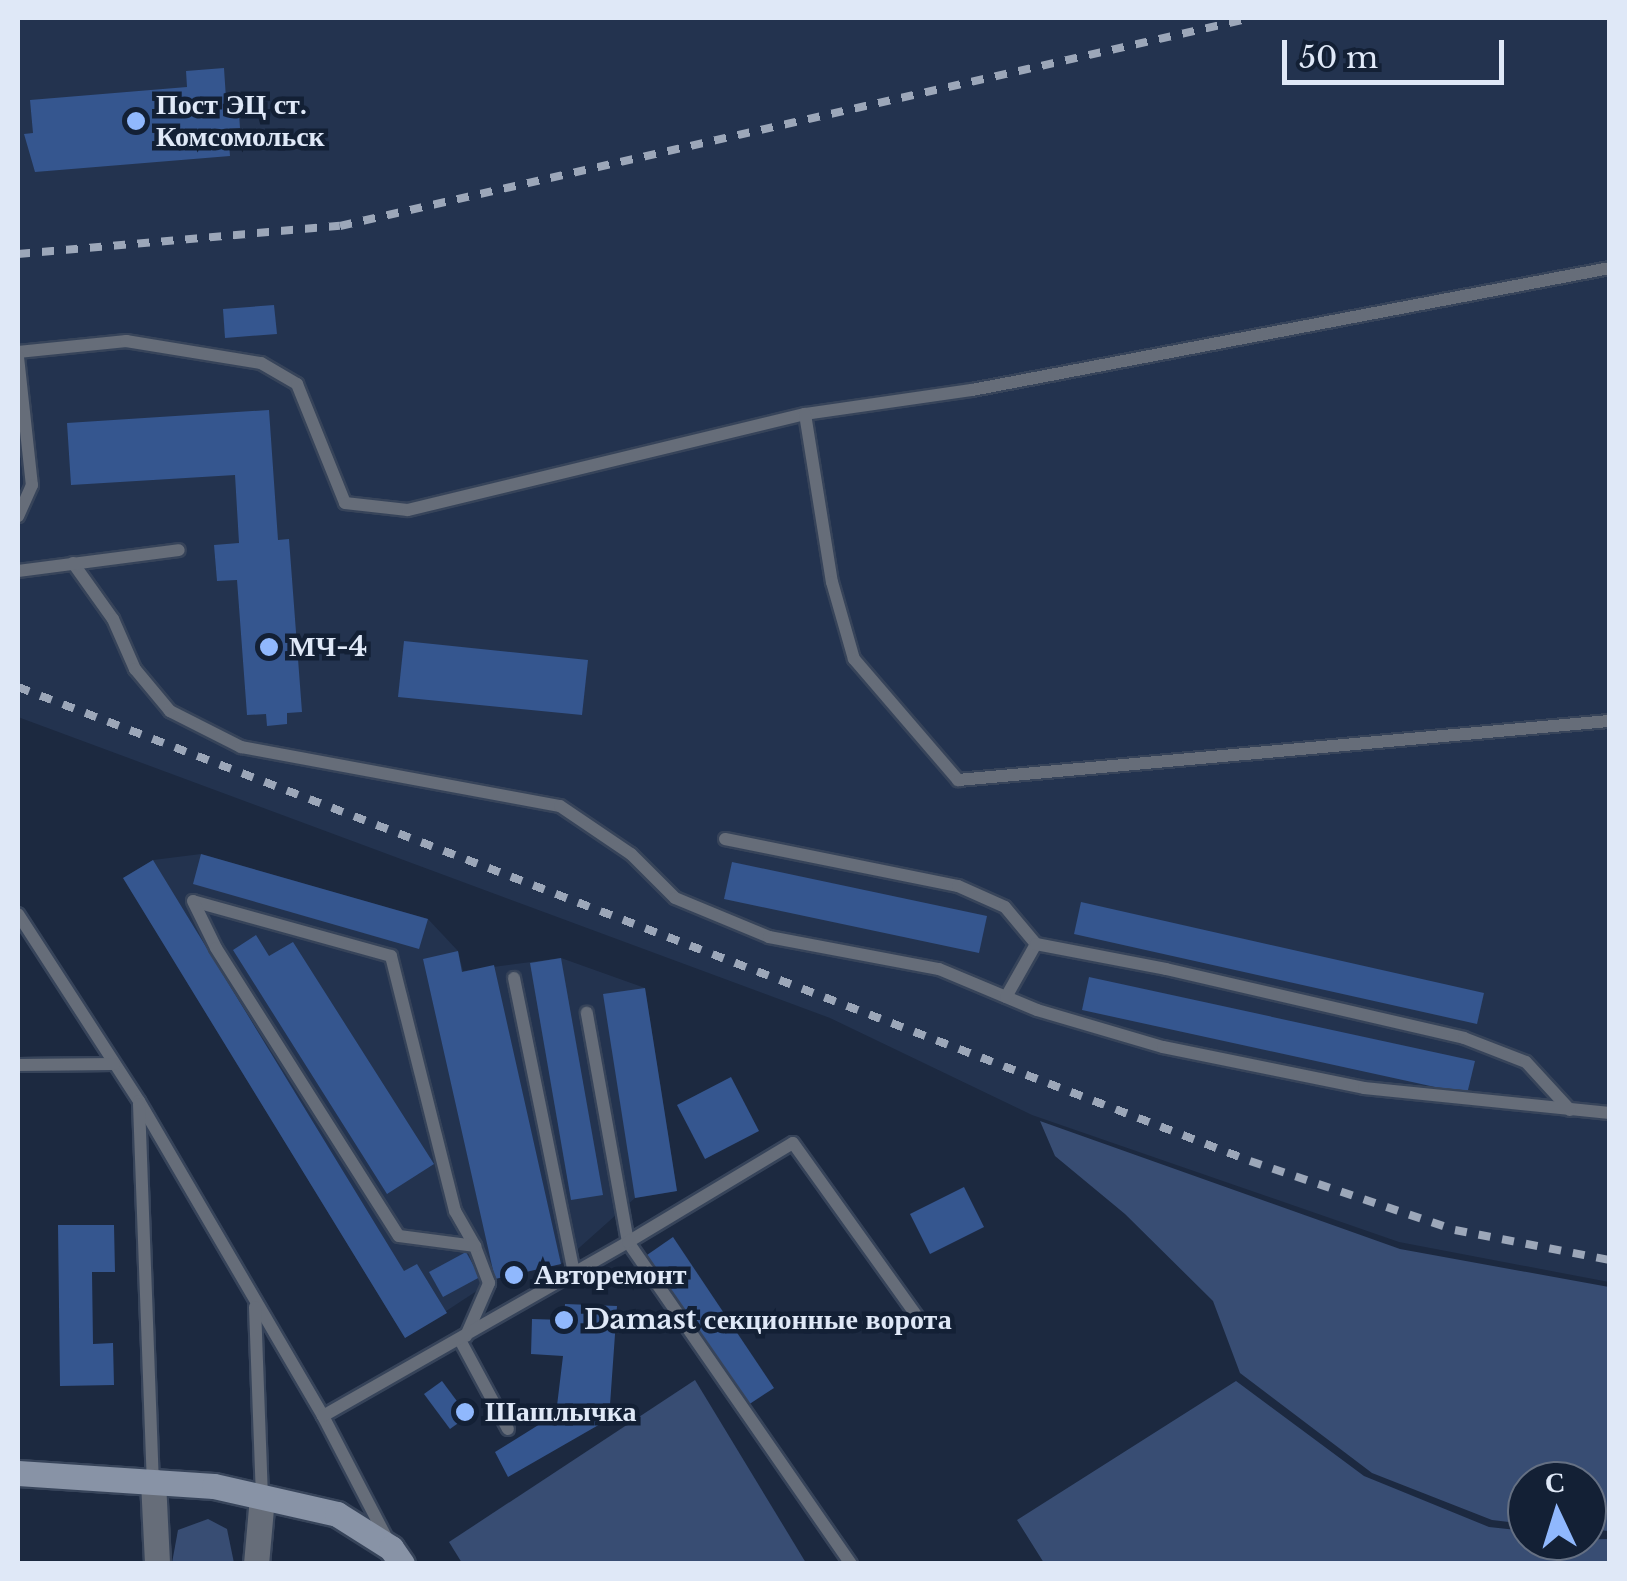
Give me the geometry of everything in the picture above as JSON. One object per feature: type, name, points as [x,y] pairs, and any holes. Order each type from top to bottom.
[{"type":"main road","points":[[18,1474],[152,1481],[262,1497],[337,1514],[396,1556]]},
{"type":"street","points":[[152,1481],[158,1564]]},
{"type":"street","points":[[256,1564],[262,1497]]},
{"type":"lane","points":[[18,516],[32,485],[18,355],[126,341],[261,363],[297,384],[346,503],[408,510],[805,414],[972,390],[1610,268]]},
{"type":"lane","points":[[805,414],[832,582],[854,659],[958,780],[1610,721]]},
{"type":"lane","points":[[18,571],[179,550]]},
{"type":"lane","points":[[73,563],[112,619],[135,669],[170,711],[241,748],[560,806],[631,854],[675,898],[770,937],[939,969],[1006,997],[1163,1047],[1364,1088],[1610,1113]]},
{"type":"lane","points":[[725,839],[958,886],[1005,907],[1036,944],[1464,1038],[1526,1062],[1570,1110]]},
{"type":"lane","points":[[463,1338],[489,1283],[475,1246],[454,1211],[391,956],[194,901],[216,948],[399,1236],[475,1246]]},
{"type":"lane","points":[[18,914],[139,1101],[323,1416],[396,1556]]},
{"type":"lane","points":[[1006,997],[1036,944]]},
{"type":"lane","points":[[514,978],[574,1274]]},
{"type":"lane","points":[[587,1012],[628,1242],[851,1564]]},
{"type":"lane","points":[[18,1065],[114,1064]]},
{"type":"lane","points":[[139,1101],[152,1481]]},
{"type":"lane","points":[[323,1416],[574,1274],[793,1143],[919,1319]]},
{"type":"lane","points":[[255,1304],[262,1497]]},
{"type":"lane","points":[[463,1338],[508,1429]]},
{"type":"shaded area","points":[[18,18],[1609,18],[1609,1282],[1399,1242],[1032,1115],[830,1018],[18,717]]},
{"type":"shaded area","points":[[201,854],[428,919],[458,951],[463,971],[561,958],[645,988],[677,1191],[635,1198],[561,1264],[495,1279],[405,1338],[123,878],[153,860]]},
{"type":"shaded area","points":[[1040,1121],[1400,1249],[1609,1287],[1609,1531],[1607,1461],[1507,1461],[1507,1522],[1492,1520],[1372,1473],[1240,1373],[1213,1301],[1125,1214],[1055,1156]]},
{"type":"shaded area","points":[[695,1380],[806,1563],[462,1563],[449,1542]]},
{"type":"shaded area","points":[[1236,1381],[1364,1476],[1489,1527],[1507,1529],[1507,1561],[1607,1561],[1609,1539],[1609,1563],[1044,1563],[1017,1520]]},
{"type":"shaded area","points":[[208,1519],[227,1529],[234,1563],[172,1563],[178,1530]]},
{"type":"building","name":"Пост ЭЦ ст. Комсомольск","points":[[224,68],[227,114],[239,113],[240,128],[228,129],[230,156],[35,172],[24,134],[33,133],[30,100],[187,87],[186,71]]},
{"type":"building","points":[[274,305],[277,334],[225,338],[223,309]]},
{"type":"building","points":[[269,410],[278,540],[289,539],[302,712],[287,713],[287,724],[267,726],[266,714],[247,715],[237,580],[217,581],[214,545],[239,543],[235,475],[71,485],[67,423]]},
{"type":"building","points":[[404,641],[588,660],[582,715],[398,697]]},
{"type":"building","points":[[201,854],[428,919],[419,949],[193,884]]},
{"type":"building","points":[[153,860],[404,1271],[417,1264],[447,1313],[405,1338],[123,878]]},
{"type":"building","points":[[732,862],[987,916],[979,953],[724,899]]},
{"type":"building","points":[[1081,902],[1484,993],[1477,1024],[1074,934]]},
{"type":"building","points":[[256,935],[269,956],[293,942],[434,1164],[387,1194],[233,950]]},
{"type":"building","points":[[458,951],[462,972],[494,965],[561,1264],[495,1279],[423,959]]},
{"type":"building","points":[[561,958],[603,1195],[571,1200],[530,963]]},
{"type":"building","points":[[1089,977],[1475,1061],[1467,1094],[1082,1010]]},
{"type":"building","points":[[645,988],[677,1191],[635,1198],[603,994]]},
{"type":"building","points":[[731,1077],[759,1131],[705,1159],[677,1105]]},
{"type":"building","points":[[964,1187],[984,1227],[930,1254],[910,1214]]},
{"type":"building","points":[[58,1225],[114,1225],[115,1272],[92,1272],[93,1344],[113,1343],[114,1385],[60,1386]]},
{"type":"building","points":[[673,1237],[774,1388],[748,1405],[647,1255]]},
{"type":"building","points":[[466,1252],[480,1277],[443,1297],[429,1272]]},
{"type":"building","points":[[565,1304],[617,1306],[609,1419],[508,1477],[495,1452],[556,1414],[563,1356],[531,1354],[532,1319],[564,1320]]},
{"type":"building","points":[[442,1381],[468,1416],[450,1429],[424,1394]]},
{"type":"railway","points":[[18,254],[340,226],[1251,18]]},
{"type":"railway","points":[[18,687],[1250,1161],[1455,1230],[1610,1260]]},
{"type":"place","name":"Пост ЭЦ ст. Комсомольск","points":[[136,121]]},
{"type":"place","name":"МЧ-4","points":[[269,647]]},
{"type":"place","name":"Авторемонт","points":[[514,1275]]},
{"type":"place","name":"Damast секционные ворота","points":[[564,1320]]},
{"type":"place","name":"Шашлычка","points":[[465,1412]]}]
